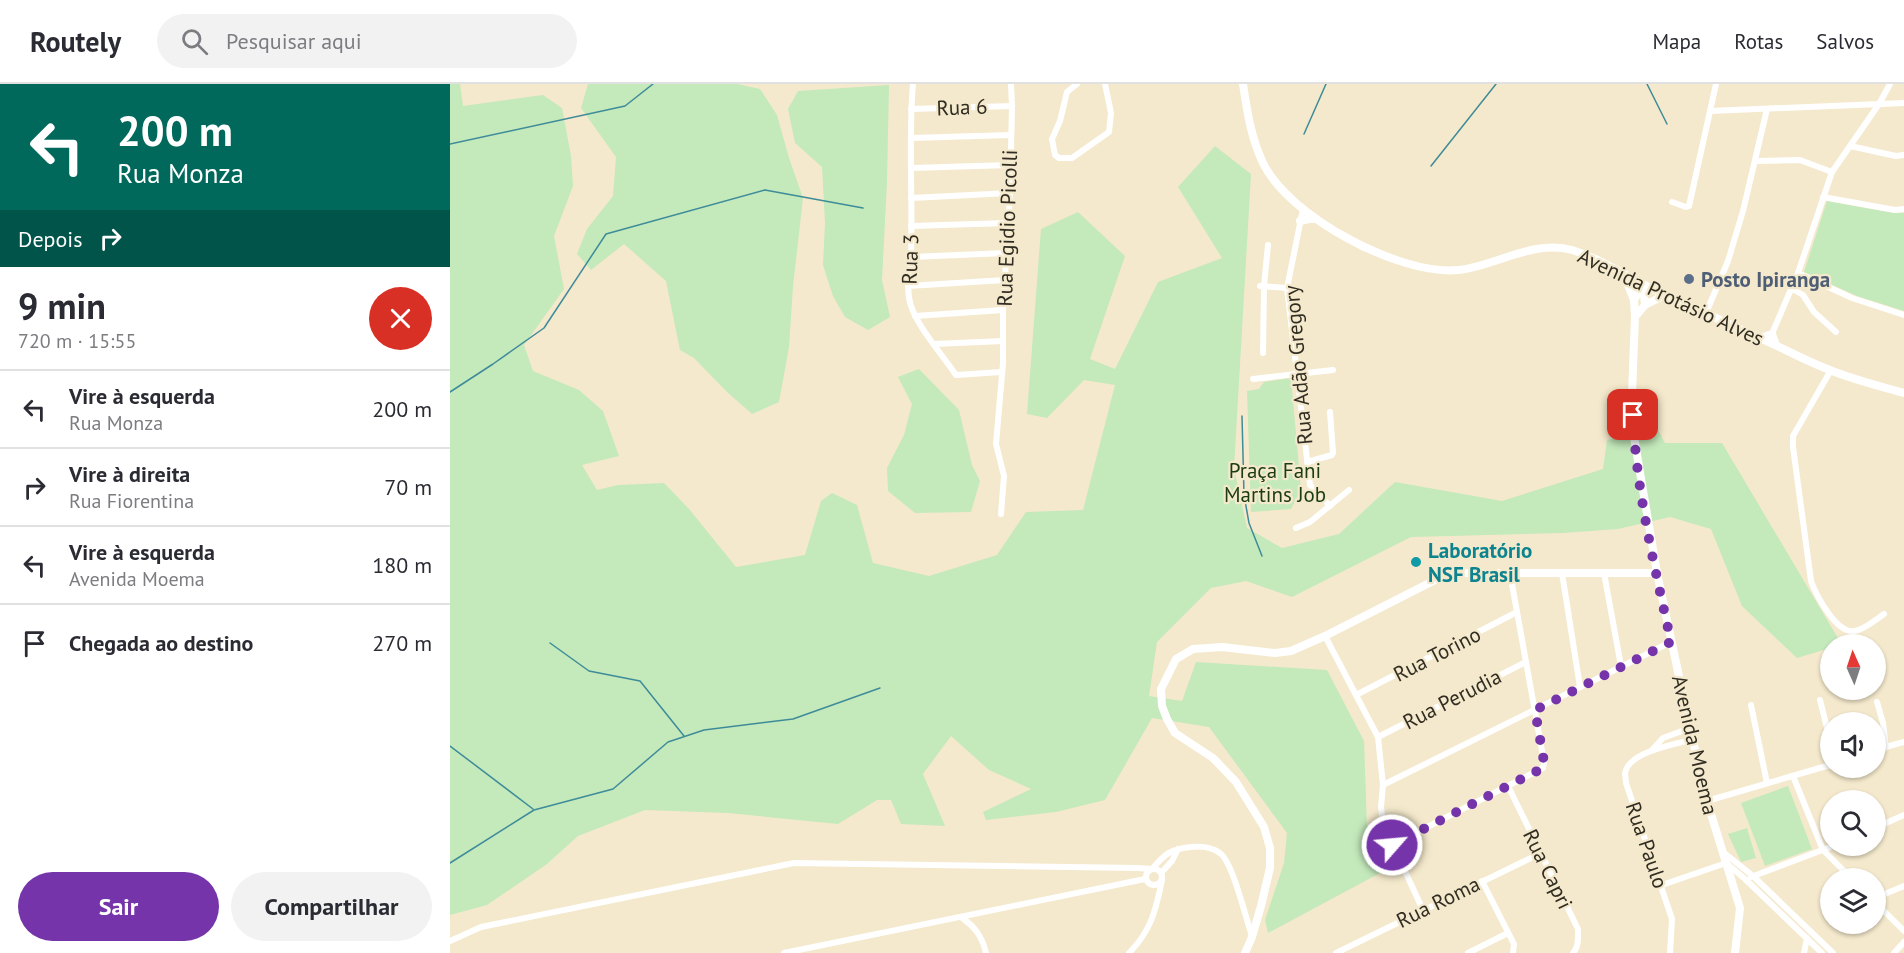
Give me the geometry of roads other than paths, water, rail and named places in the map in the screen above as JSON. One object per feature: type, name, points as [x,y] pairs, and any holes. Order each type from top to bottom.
[{"type":"main road","name":"Avenida Protásio Alves","points":[[1243,84],[1249,122],[1263,164],[1280,188],[1303,209],[1363,247],[1410,265],[1433,270],[1479,267],[1529,250],[1549,246],[1569,249],[1593,257],[1643,285],[1769,340],[1830,370],[1904,393]]},
{"type":"main road","points":[[1300,221],[1318,219]]},
{"type":"main road","points":[[1623,274],[1634,300]]},
{"type":"main road","points":[[1634,300],[1643,285]]},
{"type":"main road","points":[[1643,285],[1645,305]]},
{"type":"main road","points":[[1635,317],[1645,305],[1665,295]]},
{"type":"main road","name":"Avenida Moema","points":[[1634,300],[1632,394],[1634,436],[1657,573],[1690,728],[1707,801],[1740,908],[1735,953]]},
{"type":"main road","points":[[1245,953],[1252,937],[1270,868],[1270,848],[1264,827],[1236,782],[1213,758],[1175,733],[1162,706],[1161,689],[1176,659],[1193,649],[1222,646],[1275,653],[1291,651],[1449,573],[1657,573]]},
{"type":"street","name":"Rua 3","points":[[913,84],[911,257],[908,286],[910,303],[915,316],[957,375],[1001,372]]},
{"type":"street","name":"Rua Egidio Picolli","points":[[1001,514],[1004,476],[996,444],[1004,341],[1003,310],[1010,193],[1011,84]]},
{"type":"street","points":[[1077,84],[1067,92],[1060,121],[1052,139],[1055,155],[1059,158],[1072,158],[1109,132],[1111,113],[1105,84]]},
{"type":"street","points":[[1672,202],[1689,206],[1716,84]]},
{"type":"street","points":[[1769,340],[1798,273],[1832,172],[1880,104],[1890,84]]},
{"type":"street","points":[[1710,111],[1904,103]]},
{"type":"street","name":"Rua 6","points":[[911,109],[1012,106]]},
{"type":"street","points":[[1706,313],[1728,261],[1756,161],[1767,109]]},
{"type":"street","points":[[911,138],[1011,135]]},
{"type":"street","points":[[1850,146],[1896,156],[1904,155]]},
{"type":"street","points":[[1756,161],[1800,160],[1832,172]]},
{"type":"street","points":[[911,168],[1010,165]]},
{"type":"street","points":[[911,198],[1010,193]]},
{"type":"street","points":[[1823,197],[1895,210],[1904,209]]},
{"type":"street","name":"Rua Adão Gregory","points":[[1303,209],[1287,288],[1310,485],[1330,506]]},
{"type":"street","points":[[911,226],[1007,223]]},
{"type":"street","points":[[1263,353],[1262,286],[1268,245]]},
{"type":"street","points":[[911,257],[1006,253]]},
{"type":"street","points":[[1798,273],[1852,298],[1904,315]]},
{"type":"street","points":[[908,286],[1005,280]]},
{"type":"street","points":[[1262,286],[1287,288]]},
{"type":"street","points":[[1791,288],[1803,295],[1815,312],[1836,332]]},
{"type":"street","points":[[915,316],[1003,310]]},
{"type":"street","points":[[934,344],[1004,341]]},
{"type":"street","points":[[1253,379],[1334,370]]},
{"type":"street","points":[[1830,370],[1793,436],[1811,581],[1814,592],[1839,627],[1847,632],[1857,631],[1884,614]]},
{"type":"street","points":[[1307,462],[1333,453],[1330,412]]},
{"type":"street","points":[[1296,528],[1310,522],[1349,490]]},
{"type":"street","points":[[1392,845],[1543,768],[1510,573]]},
{"type":"street","points":[[1562,573],[1580,687]]},
{"type":"street","points":[[1604,573],[1621,666]]},
{"type":"street","name":"Rua Torino","points":[[1356,695],[1517,612]]},
{"type":"street","points":[[1325,636],[1378,737],[1383,785],[1381,807],[1383,824],[1423,910]]},
{"type":"street","points":[[1383,785],[1671,642]]},
{"type":"street","name":"Rua Perudia","points":[[1378,737],[1526,662]]},
{"type":"street","points":[[1820,700],[1823,712]]},
{"type":"street","points":[[1877,702],[1880,712]]},
{"type":"street","points":[[1751,705],[1767,783]]},
{"type":"street","name":"Rua Paulo","points":[[1670,953],[1672,919],[1626,783],[1625,771],[1631,762],[1652,750],[1663,738],[1690,728]]},
{"type":"street","name":"Rua Paulo","points":[[1652,750],[1693,739]]},
{"type":"street","points":[[1886,747],[1904,742]]},
{"type":"street","points":[[1707,801],[1820,768]]},
{"type":"street","points":[[1793,776],[1820,843]]},
{"type":"street","name":"Rua Capri","points":[[1508,786],[1578,929],[1578,940],[1573,953]]},
{"type":"street","points":[[1886,823],[1904,815]]},
{"type":"street","points":[[1146,880],[1151,869],[1166,853],[1178,848],[1202,845],[1221,854],[1233,876],[1252,937]]},
{"type":"street","points":[[1154,885],[1172,861],[1178,848]]},
{"type":"street","points":[[1745,879],[1820,851]]},
{"type":"street","points":[[1723,852],[1752,876],[1833,953]]},
{"type":"street","name":"Rua Roma","points":[[1335,953],[1541,853]]},
{"type":"street","points":[[1829,856],[1841,868]]},
{"type":"street","points":[[450,941],[481,927],[794,863],[1158,869],[1162,876],[1158,902],[1150,926],[1129,953]]},
{"type":"street","points":[[1662,885],[1726,863],[1822,953]]},
{"type":"street","points":[[1127,869],[1154,885],[1158,902]]},
{"type":"street","points":[[1119,885],[1125,879],[1127,869]]},
{"type":"street","points":[[784,953],[1146,880]]},
{"type":"street","points":[[1482,881],[1514,944],[1513,953]]},
{"type":"street","points":[[1886,895],[1904,886]]},
{"type":"street","points":[[1886,912],[1904,931]]},
{"type":"street","points":[[961,917],[976,928],[984,943],[986,953]]},
{"type":"street","points":[[1468,953],[1508,933]]},
{"type":"street","points":[[1803,953],[1807,938]]},
{"type":"street","points":[[1894,953],[1904,942]]},
{"type":"waterway","points":[[450,144],[625,106],[653,84]]},
{"type":"waterway","points":[[1304,134],[1326,84]]},
{"type":"waterway","points":[[1431,166],[1496,84]]},
{"type":"waterway","points":[[1647,84],[1667,124]]},
{"type":"waterway","points":[[450,392],[544,328],[606,234],[765,190],[863,208]]},
{"type":"waterway","points":[[1242,416],[1244,495],[1249,523],[1262,556]]},
{"type":"waterway","points":[[550,643],[589,671],[640,681],[684,736]]},
{"type":"waterway","points":[[450,863],[534,810],[613,789],[668,742],[704,730],[793,719],[880,688]]},
{"type":"waterway","points":[[450,746],[533,809]]},
{"type":"place","name":"Posto Ipiranga","points":[[1689,279]]},
{"type":"place","name":"Laboratório NSF Brasil","points":[[1416,562]]},
{"type":"park label","name":"Praça Fani Martins Job","points":[[1275,482]]}]
